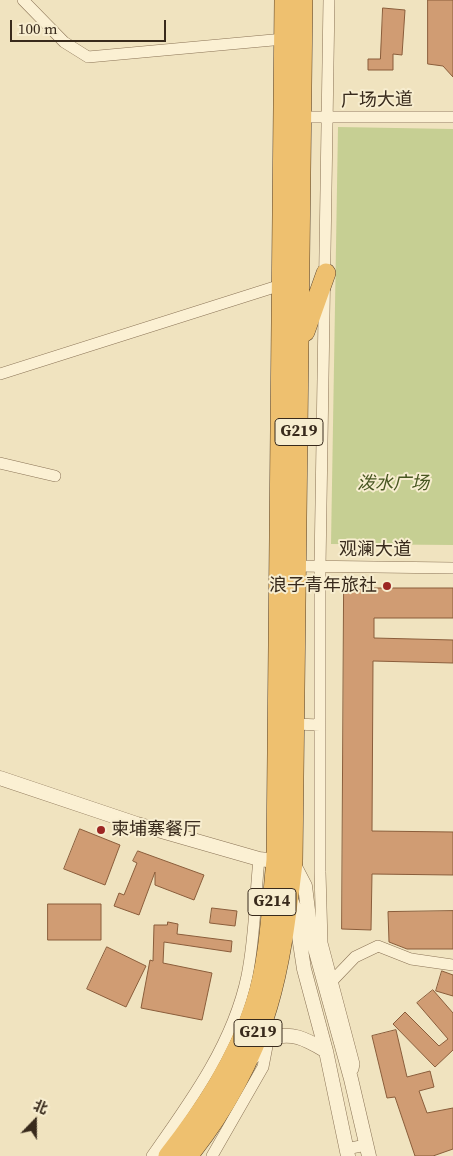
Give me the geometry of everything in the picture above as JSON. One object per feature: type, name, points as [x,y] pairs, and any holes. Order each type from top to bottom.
[{"type":"highway","name":"G219","points":[[276,861],[284,0]]},
{"type":"highway","name":"G219","points":[[276,861],[295,724],[303,0]]},
{"type":"highway","points":[[282,116],[302,117]]},
{"type":"highway","points":[[300,347],[326,273]]},
{"type":"highway","name":"G214","points":[[276,861],[289,894]]},
{"type":"highway","name":"G214","points":[[267,944],[276,861]]},
{"type":"highway","name":"G219","points":[[188,1156],[201,1140],[245,1066],[268,1006],[284,932],[289,894]]},
{"type":"highway","name":"G219","points":[[168,1156],[211,1096],[232,1058],[256,1002],[267,944]]},
{"type":"street","points":[[23,0],[64,42],[88,57],[284,39]]},
{"type":"street","points":[[329,0],[320,567],[322,943],[354,1064],[351,1079]]},
{"type":"street","name":"广场大道","points":[[302,117],[453,117]]},
{"type":"street","points":[[0,374],[281,285]]},
{"type":"street","points":[[0,463],[56,476]]},
{"type":"street","name":"观澜大道","points":[[297,566],[453,568]]},
{"type":"street","points":[[295,724],[320,725]]},
{"type":"street","points":[[0,778],[137,824],[276,861],[305,886],[311,934],[351,1079],[368,1150],[347,1152],[326,1051],[304,969],[295,910],[289,894]]},
{"type":"street","points":[[152,1156],[191,1102],[222,1047],[238,1009],[247,976],[252,942],[276,861]]},
{"type":"street","points":[[333,980],[355,957],[378,946],[411,959],[453,965]]},
{"type":"street","points":[[245,1066],[268,1041],[281,1037],[301,1037],[326,1051]]},
{"type":"street","points":[[212,1156],[263,1067],[268,1041]]},
{"type":"green space","name":"泼水广场","points":[[338,127],[453,129],[453,545],[331,544]]},
{"type":"building","points":[[428,0],[453,0],[453,77],[443,66],[428,64]]},
{"type":"building","points":[[383,8],[405,10],[402,55],[393,54],[393,70],[368,70],[368,59],[380,59]]},
{"type":"building","points":[[344,588],[453,588],[453,618],[374,618],[374,638],[453,640],[453,663],[373,661],[372,831],[453,832],[453,875],[372,874],[371,930],[342,929]]},
{"type":"building","points":[[80,829],[120,845],[105,885],[64,869]]},
{"type":"building","points":[[138,851],[204,875],[194,900],[155,885],[155,872],[139,915],[114,906],[119,893],[124,895],[137,863],[133,861]]},
{"type":"building","points":[[48,904],[101,904],[101,940],[48,940]]},
{"type":"building","points":[[212,908],[237,911],[235,926],[210,923]]},
{"type":"building","points":[[453,911],[453,949],[407,949],[389,942],[388,912]]},
{"type":"building","points":[[168,922],[178,924],[177,934],[232,941],[231,952],[164,942],[163,963],[212,973],[202,1020],[141,1008],[150,960],[153,961],[154,925],[167,925]]},
{"type":"building","points":[[107,947],[146,966],[126,1007],[87,989]]},
{"type":"building","points":[[442,971],[453,975],[453,996],[436,991]]},
{"type":"building","points":[[433,990],[453,1013],[453,1050],[435,1067],[393,1024],[405,1012],[439,1046],[448,1039],[417,1003]]},
{"type":"building","points":[[396,1030],[407,1077],[430,1071],[434,1087],[419,1091],[427,1113],[453,1108],[453,1149],[433,1156],[415,1156],[395,1097],[387,1098],[372,1036]]},
{"type":"place","name":"浪子青年旅社","points":[[387,586]]},
{"type":"place","name":"柬埔寨餐厅","points":[[101,830]]}]
